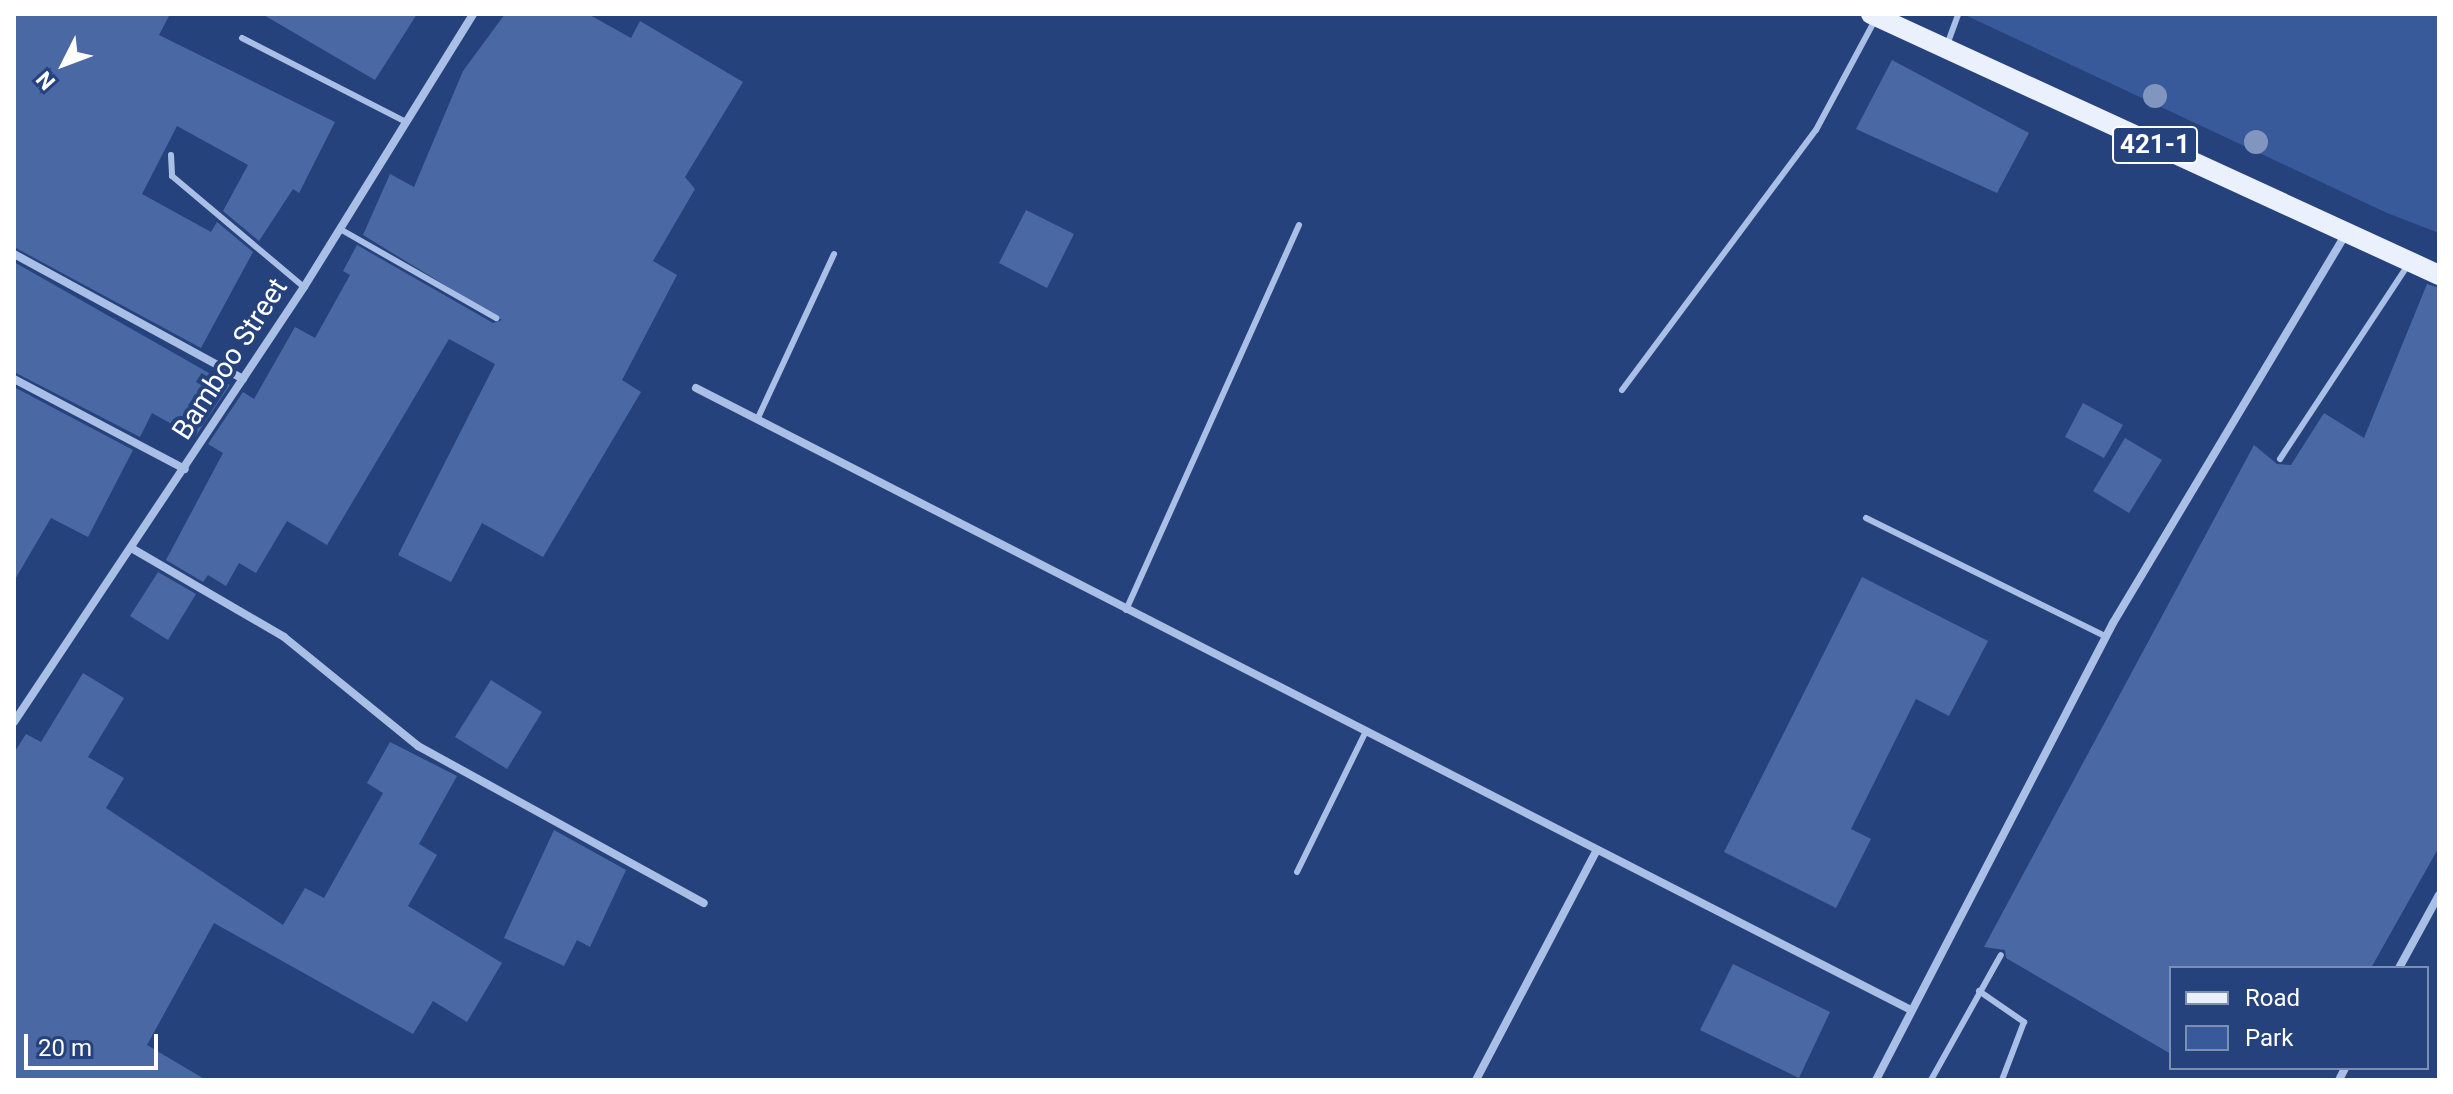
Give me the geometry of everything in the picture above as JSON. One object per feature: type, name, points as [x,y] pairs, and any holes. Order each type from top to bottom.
[{"type":"main road","name":"421-1","points":[[1874,15],[2439,275]]},
{"type":"street","name":"Bamboo Street","points":[[14,722],[133,549],[304,287],[470,15]]},
{"type":"street","points":[[1876,1080],[2105,636],[2347,233]]},
{"type":"street","points":[[14,254],[243,379]]},
{"type":"street","points":[[14,379],[185,469]]},
{"type":"street","points":[[696,388],[1911,1010]]},
{"type":"street","points":[[133,549],[284,637],[418,746],[704,903]]},
{"type":"street","points":[[1476,1080],[1597,850]]},
{"type":"street","points":[[2400,966],[2439,895]]},
{"type":"lane","points":[[1945,48],[1958,14]]},
{"type":"lane","points":[[1622,390],[1816,130],[1874,15]]},
{"type":"lane","points":[[242,38],[406,122]]},
{"type":"lane","points":[[171,155],[172,176],[304,287]]},
{"type":"lane","points":[[1126,610],[1299,225]]},
{"type":"lane","points":[[340,229],[496,318]]},
{"type":"lane","points":[[757,420],[834,254]]},
{"type":"lane","points":[[2280,459],[2409,262]]},
{"type":"lane","points":[[1866,518],[2105,636]]},
{"type":"lane","points":[[1297,872],[1366,731]]},
{"type":"lane","points":[[1931,1080],[2001,955]]},
{"type":"lane","points":[[1979,991],[2024,1022],[2002,1080]]},
{"type":"green space","points":[[1963,14],[2439,14],[2439,233],[2387,213]]},
{"type":"building","points":[[14,14],[170,14],[159,35],[335,122],[299,193],[293,189],[259,241],[223,211],[248,165],[177,126],[142,194],[211,232],[217,222],[253,252],[201,348],[14,247]]},
{"type":"building","points":[[262,14],[417,14],[375,80]]},
{"type":"building","points":[[505,14],[588,14],[631,38],[640,21],[743,82],[685,177],[695,189],[653,261],[677,275],[622,380],[641,392],[543,557],[482,523],[451,582],[398,555],[495,364],[449,339],[327,545],[287,521],[256,573],[239,563],[226,586],[208,575],[203,582],[166,560],[223,453],[208,444],[243,392],[254,399],[295,327],[315,338],[350,275],[343,271],[357,245],[493,323],[502,320],[363,235],[390,174],[414,187],[463,71]]},
{"type":"building","points":[[1892,60],[2029,133],[1997,193],[1856,129]]},
{"type":"building","points":[[1026,210],[1074,234],[1047,288],[999,263]]},
{"type":"building","points":[[14,262],[230,385],[195,437],[152,413],[140,437],[14,372]]},
{"type":"building","points":[[2427,284],[2439,288],[2439,847],[2372,966],[2169,966],[2169,1053],[2006,958],[2005,950],[1984,947],[2254,445],[2277,464],[2291,465],[2324,413],[2364,438]]},
{"type":"building","points":[[14,387],[133,450],[88,537],[51,518],[14,581]]},
{"type":"building","points":[[2083,403],[2123,425],[2104,458],[2065,437]]},
{"type":"building","points":[[2125,438],[2162,460],[2129,513],[2093,491]]},
{"type":"building","points":[[158,572],[196,594],[168,640],[130,616]]},
{"type":"building","points":[[1862,577],[1988,641],[1949,716],[1916,699],[1851,829],[1871,839],[1836,908],[1724,852]]},
{"type":"building","points":[[83,673],[124,698],[88,757],[124,778],[106,808],[283,925],[305,888],[324,898],[383,793],[367,783],[390,742],[457,776],[419,844],[437,855],[408,906],[502,963],[467,1022],[433,1001],[413,1034],[214,923],[147,1045],[206,1080],[14,1080],[14,753],[26,734],[41,742]]},
{"type":"building","points":[[491,680],[542,712],[507,769],[455,737]]},
{"type":"building","points":[[554,830],[626,870],[590,947],[577,940],[564,966],[504,938]]},
{"type":"building","points":[[1733,964],[1830,1012],[1799,1078],[1700,1030]]}]
